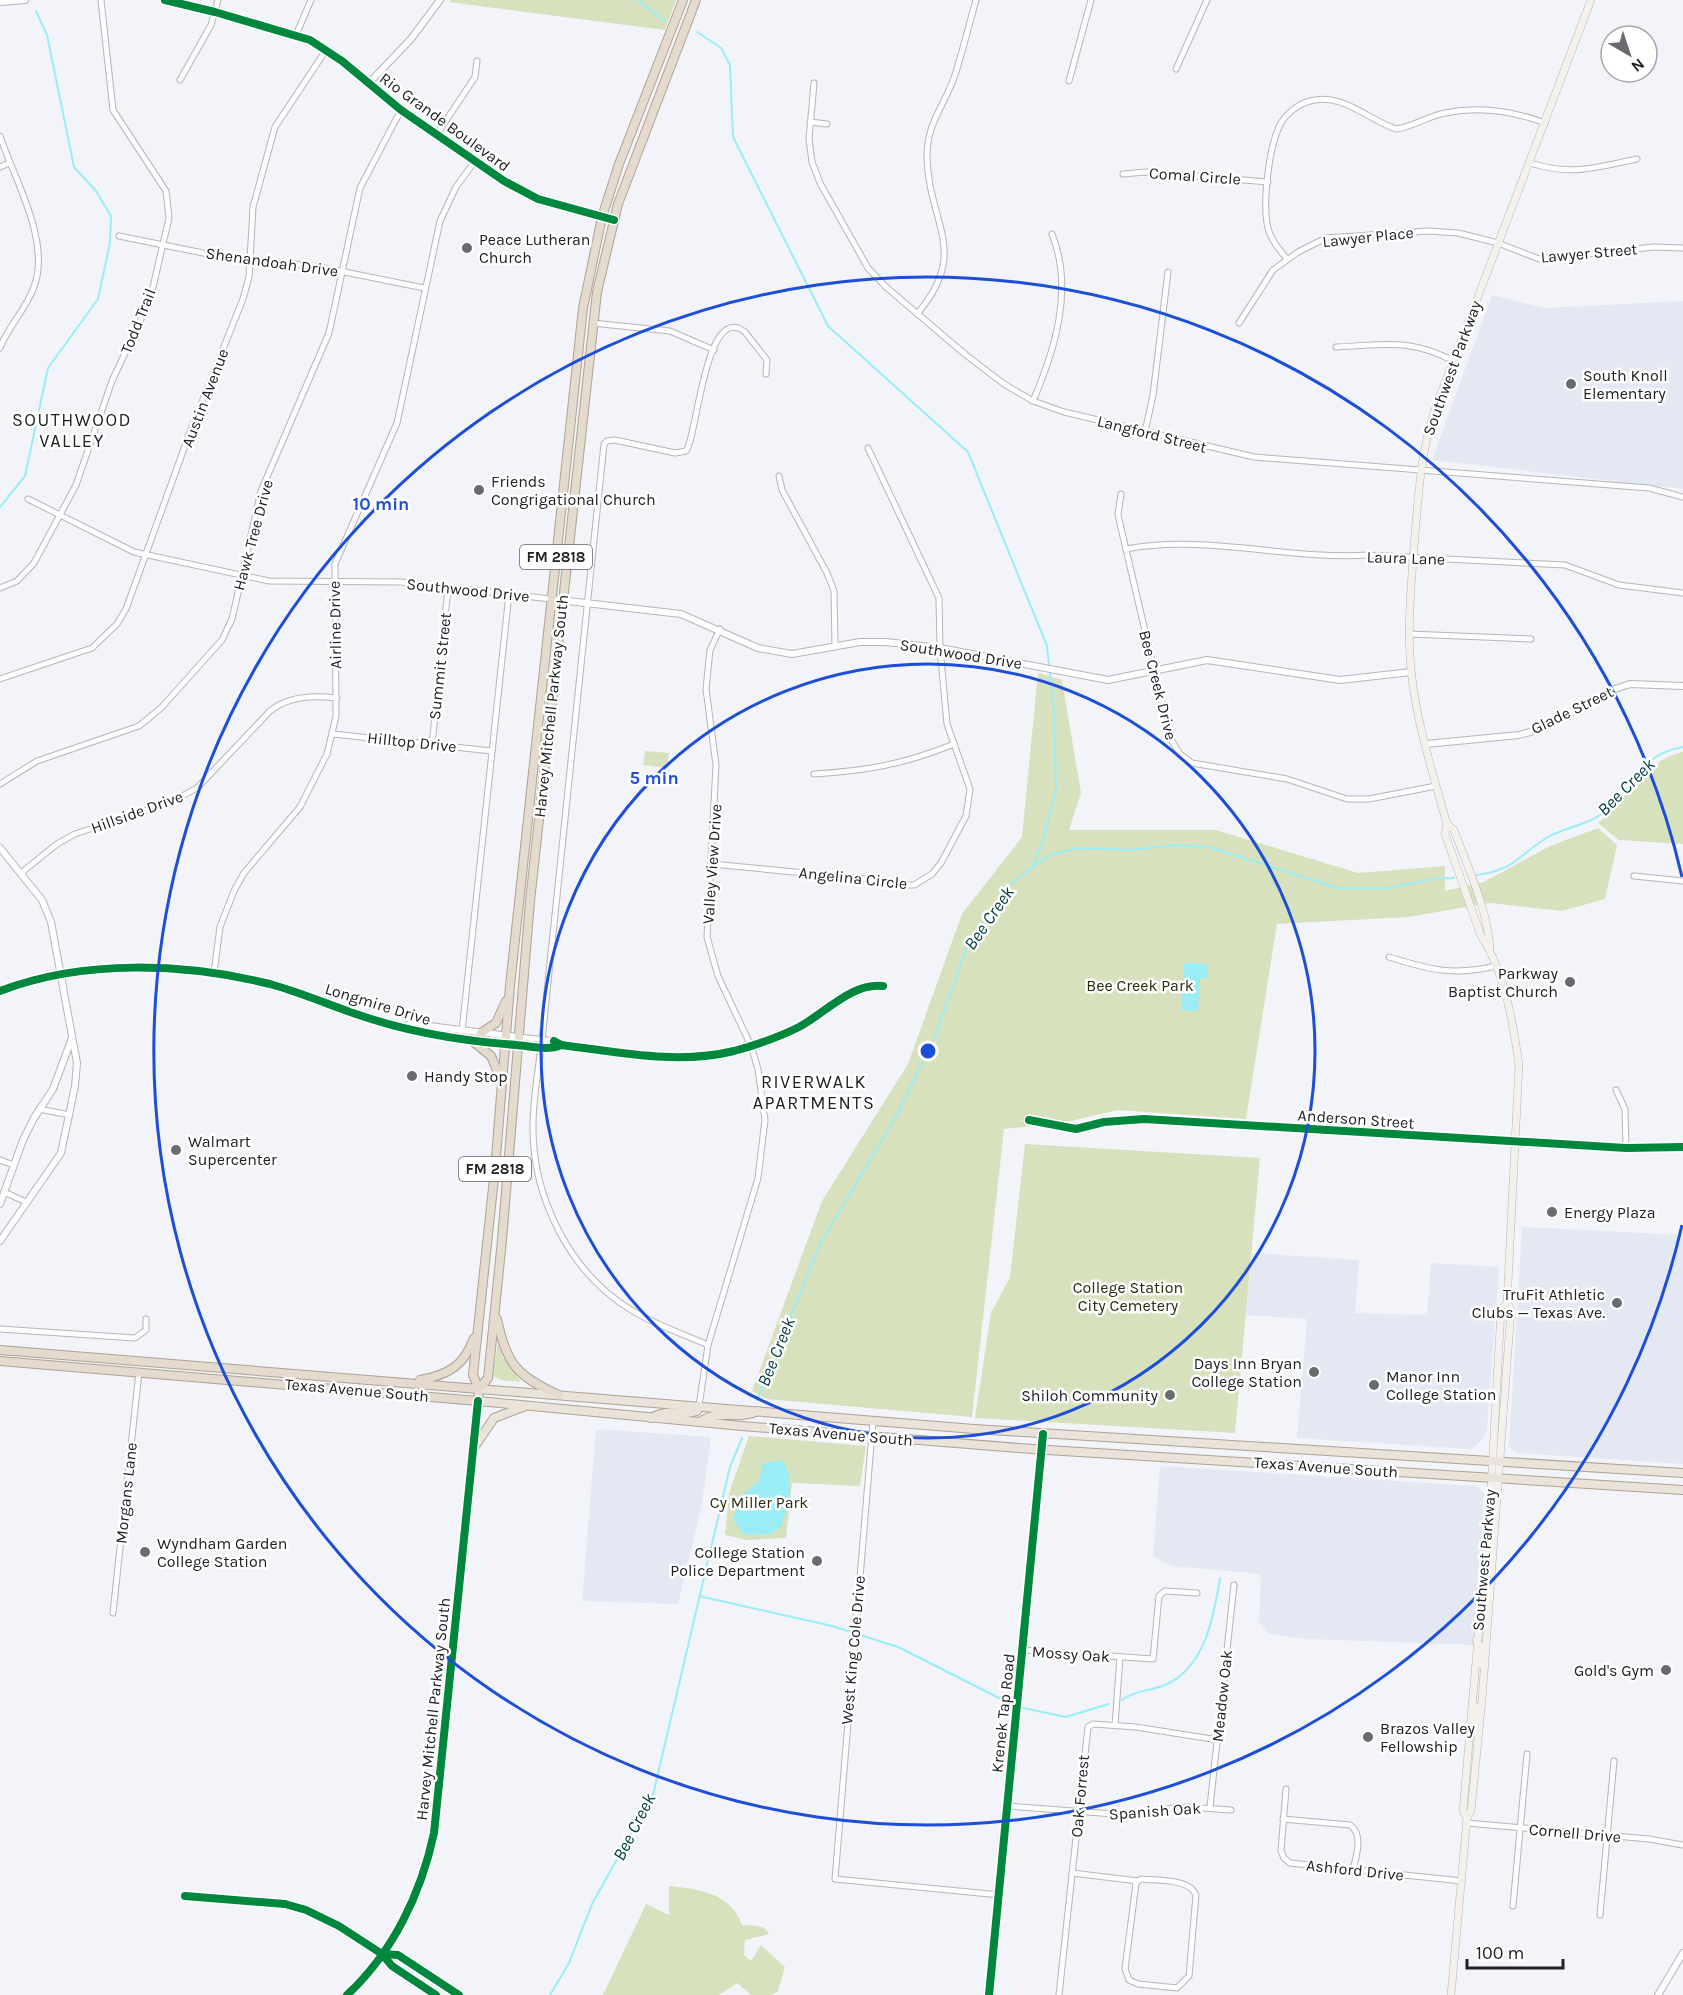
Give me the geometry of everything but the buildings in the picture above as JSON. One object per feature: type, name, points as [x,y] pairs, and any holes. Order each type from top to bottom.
[{"type":"highway","name":"Harvey Mitchell Parkway South","points":[[478,1401],[479,1389],[473,1377],[510,986],[582,308],[602,217],[619,164],[683,0]]},
{"type":"highway","name":"Harvey Mitchell Parkway South","points":[[479,1389],[488,1378],[517,1041],[592,323],[614,220],[636,153],[696,0]]},
{"type":"highway","points":[[481,1033],[500,1018],[510,986]]},
{"type":"highway","points":[[471,1040],[488,1053],[496,1063],[502,1087]]},
{"type":"highway","points":[[495,1311],[501,1340],[514,1368],[533,1384],[559,1395]]},
{"type":"highway","points":[[407,1383],[445,1375],[453,1370],[468,1352],[478,1326]]},
{"type":"highway","name":"Texas Avenue South","points":[[0,1350],[479,1389]]},
{"type":"highway","name":"Texas Avenue South","points":[[0,1361],[478,1401]]},
{"type":"main road","name":"Southwest Parkway","points":[[1451,1995],[1490,1601],[1502,1310],[1507,1303],[1520,1065],[1496,966],[1481,936],[1445,834],[1448,824],[1436,786],[1411,672],[1413,559],[1420,471],[1428,432],[1452,360],[1530,163],[1591,0]]},
{"type":"main road","name":"Texas Avenue South","points":[[479,1389],[1043,1434],[1683,1473]]},
{"type":"main road","name":"Texas Avenue South","points":[[478,1401],[650,1418],[1042,1450],[1683,1490]]},
{"type":"main road","name":"Harvey Mitchell Parkway South","points":[[347,1995],[382,1954],[407,1914],[419,1887],[434,1833],[478,1401]]},
{"type":"main road","points":[[473,1449],[494,1418],[527,1406]]},
{"type":"main road","points":[[650,1418],[664,1411],[690,1413],[697,1411],[699,1406]]},
{"type":"main road","points":[[700,1422],[712,1414],[747,1416],[758,1411]]},
{"type":"main road","points":[[1321,1467],[1323,1451]]},
{"type":"main road","name":"Southwest Parkway","points":[[1467,1820],[1463,1811],[1476,1640],[1496,1478]]},
{"type":"main road","points":[[1483,1579],[1487,1584],[1486,1596],[1490,1601]]},
{"type":"main road","points":[[1476,1640],[1482,1648],[1480,1664],[1485,1667]]},
{"type":"main road","points":[[1472,1701],[1476,1709],[1475,1723],[1479,1729]]},
{"type":"street","points":[[0,2],[25,0]]},
{"type":"street","name":"Todd Trail","points":[[0,588],[25,574],[42,550],[76,485],[112,381],[145,315],[169,218],[166,191],[112,110],[100,0]]},
{"type":"street","name":"Rio Grande Boulevard","points":[[165,0],[296,35],[326,50],[401,110],[504,181],[538,199],[614,220]]},
{"type":"street","points":[[180,80],[208,31],[218,0]]},
{"type":"street","points":[[296,35],[311,0]]},
{"type":"street","points":[[369,83],[411,39],[440,0]]},
{"type":"street","points":[[917,314],[939,283],[946,249],[929,180],[927,154],[930,129],[955,76],[976,0]]},
{"type":"street","points":[[1069,81],[1091,0]]},
{"type":"street","points":[[1176,69],[1207,0]]},
{"type":"street","name":"Austin Avenue","points":[[0,679],[92,648],[105,637],[126,609],[190,432],[243,299],[249,277],[253,207],[274,127],[326,50]]},
{"type":"street","points":[[437,134],[475,77],[477,61]]},
{"type":"street","name":"Langford Street","points":[[814,83],[810,122],[812,162],[868,268],[917,314],[1004,384],[1033,401],[1144,432],[1254,457],[1649,488],[1683,497]]},
{"type":"street","points":[[1287,259],[1270,236],[1266,222],[1268,182],[1279,126],[1294,109],[1311,100],[1348,105],[1396,129],[1444,113],[1479,111],[1504,111],[1545,123]]},
{"type":"street","name":"Hawk Tree Drive","points":[[0,784],[38,761],[124,733],[150,718],[210,656],[222,640],[232,619],[261,491],[329,333],[360,188],[401,110]]},
{"type":"street","points":[[810,122],[827,124]]},
{"type":"street","points":[[0,136],[37,237],[39,255],[38,273],[33,290],[0,348]]},
{"type":"street","points":[[1530,163],[1556,171],[1575,171],[1637,159]]},
{"type":"street","name":"Airline Drive","points":[[214,973],[220,927],[234,891],[244,873],[309,795],[320,773],[333,734],[337,698],[335,564],[397,423],[424,288],[445,205],[476,161]]},
{"type":"street","points":[[0,167],[9,163]]},
{"type":"street","name":"Comal Circle","points":[[1123,174],[1145,171],[1268,182]]},
{"type":"street","name":"Lawyer Place","points":[[1239,323],[1252,306],[1266,277],[1287,259],[1316,242],[1340,236],[1428,231],[1458,233],[1498,243]]},
{"type":"street","points":[[1033,401],[1051,356],[1058,330],[1061,276],[1057,247],[1052,234]]},
{"type":"street","name":"Shenandoah Drive","points":[[119,236],[250,260],[342,272],[424,288]]},
{"type":"street","name":"Lawyer Street","points":[[1498,243],[1539,259],[1654,247],[1683,248]]},
{"type":"street","points":[[1144,432],[1153,395],[1168,272]]},
{"type":"street","points":[[592,323],[670,331],[714,350]]},
{"type":"street","points":[[542,1040],[603,450],[607,441],[675,453],[686,451],[692,441],[702,381],[724,331],[734,327],[740,329],[767,360],[765,375]]},
{"type":"street","points":[[1336,347],[1410,344],[1452,360]]},
{"type":"street","name":"Angelina Circle","points":[[712,864],[866,879],[905,886],[922,882],[941,863],[966,816],[969,803],[967,775],[947,724],[940,648],[939,598],[868,448]]},
{"type":"street","points":[[779,476],[782,490],[827,573],[834,591],[835,647]]},
{"type":"street","name":"Bee Creek Drive","points":[[1121,494],[1118,515],[1170,738],[1180,754],[1192,763],[1287,779],[1347,800],[1369,799],[1436,786]]},
{"type":"street","name":"Southwood Drive","points":[[28,499],[122,548],[146,555],[279,582],[401,582],[665,611],[697,620],[738,640],[774,651],[800,653],[878,642],[940,648],[1108,680],[1207,660],[1340,680],[1411,672]]},
{"type":"street","name":"Laura Lane","points":[[1126,549],[1163,543],[1335,557],[1367,555],[1565,565],[1619,585],[1683,593]]},
{"type":"street","name":"Summit Street","points":[[432,744],[448,588]]},
{"type":"street","points":[[462,1031],[508,594]]},
{"type":"street","name":"Valley View Drive","points":[[699,1406],[708,1345],[747,1217],[764,1146],[763,1102],[751,1046],[711,954],[707,915],[712,864],[716,765],[706,689],[710,650],[720,630]]},
{"type":"street","points":[[1410,634],[1531,639]]},
{"type":"street","name":"Glade Street","points":[[1426,744],[1519,735],[1538,730],[1615,688],[1630,684],[1683,686]]},
{"type":"street","name":"Hillside Drive","points":[[21,873],[57,844],[75,834],[171,802],[197,788],[270,711],[281,703],[293,699],[337,698]]},
{"type":"street","name":"Hilltop Drive","points":[[333,734],[492,751]]},
{"type":"street","points":[[814,774],[889,766],[914,760],[954,744]]},
{"type":"street","points":[[0,848],[42,900],[51,922],[63,975],[77,1063],[70,1116],[64,1144],[57,1162],[0,1241]]},
{"type":"street","points":[[1634,876],[1683,880]]},
{"type":"street","points":[[1389,957],[1423,968],[1453,973],[1467,973],[1496,966]]},
{"type":"street","name":"Longmire Drive","points":[[0,991],[63,975],[120,969],[165,969],[214,973],[272,985],[357,1014],[434,1035],[471,1040],[556,1041],[561,1045],[683,1058],[711,1055],[751,1046],[801,1026],[853,993],[874,985],[883,986]]},
{"type":"street","name":"Longmire Drive","points":[[403,1026],[413,1024],[481,1033],[506,1040]]},
{"type":"street","points":[[0,1204],[14,1165],[39,1109],[61,1072],[72,1038]]},
{"type":"street","name":"Longmire Drive","points":[[517,1041],[541,1047],[555,1048],[561,1045]]},
{"type":"street","points":[[541,1047],[533,1126],[536,1161],[547,1204],[565,1241],[589,1275],[631,1310],[708,1345]]},
{"type":"street","points":[[1616,1090],[1625,1109],[1626,1148]]},
{"type":"street","points":[[39,1109],[70,1116]]},
{"type":"street","name":"Anderson Street","points":[[1029,1120],[1076,1129],[1104,1122],[1144,1119],[1626,1148],[1683,1147]]},
{"type":"street","points":[[0,1160],[14,1165]]},
{"type":"street","points":[[4,1192],[26,1202]]},
{"type":"street","points":[[0,1329],[135,1338],[146,1330],[146,1319]]},
{"type":"street","name":"Morgans Lane","points":[[113,1613],[139,1372]]},
{"type":"street","name":"West King Cole Drive","points":[[873,1421],[835,1879],[1000,1895]]},
{"type":"street","name":"Krenek Tap Road","points":[[989,1995],[1043,1434]]},
{"type":"street","name":"Meadow Oak","points":[[1210,1807],[1234,1585]]},
{"type":"street","name":"Mossy Oak","points":[[1023,1650],[1153,1659],[1159,1596],[1162,1592],[1197,1593]]},
{"type":"street","name":"Mossy Oak","points":[[1115,1725],[1119,1657]]},
{"type":"street","name":"Oak Forrest","points":[[1059,1995],[1088,1727],[1093,1724],[1115,1725],[1218,1740]]},
{"type":"street","points":[[1513,1906],[1527,1754]]},
{"type":"street","points":[[1600,1915],[1614,1761]]},
{"type":"street","name":"Ashford Drive","points":[[1286,1789],[1281,1851],[1290,1863],[1462,1881]]},
{"type":"street","name":"Spanish Oak","points":[[1007,1806],[1114,1814],[1174,1808],[1210,1807],[1231,1810]]},
{"type":"street","points":[[1283,1819],[1350,1825],[1356,1829],[1358,1836],[1353,1870]]},
{"type":"street","name":"Cornell Drive","points":[[1467,1820],[1520,1828],[1649,1839],[1683,1845]]},
{"type":"street","points":[[1072,1873],[1185,1884],[1193,1889],[1196,1895],[1189,1976],[1177,1988],[1138,1984],[1129,1980],[1125,1969],[1133,1899],[1138,1881]]},
{"type":"street","points":[[185,1896],[294,1906],[339,1926],[382,1954],[392,1966],[436,1995]]},
{"type":"street","points":[[1658,1995],[1683,1953]]},
{"type":"street","points":[[382,1954],[398,1955],[459,1995]]},
{"type":"shaded area","name":"South Knoll Elementary","points":[[1492,295],[1544,308],[1683,301],[1683,489],[1432,460]]},
{"type":"shaded area","points":[[1522,1227],[1683,1235],[1683,1464],[1516,1453],[1512,1450],[1509,1445]]},
{"type":"shaded area","points":[[1252,1253],[1359,1260],[1355,1313],[1427,1315],[1431,1263],[1499,1267],[1487,1429],[1483,1439],[1472,1449],[1297,1438],[1307,1319],[1246,1315]]},
{"type":"shaded area","points":[[596,1429],[711,1437],[702,1504],[678,1604],[582,1601]]},
{"type":"shaded area","points":[[1160,1466],[1477,1486],[1484,1493],[1474,1645],[1309,1639],[1268,1634],[1259,1622],[1261,1574],[1172,1566],[1153,1556]]},
{"type":"green space","points":[[451,0],[676,0],[665,30],[449,2]]},
{"type":"green space","name":"Bee Creek Park","points":[[1038,673],[1062,680],[1081,793],[1069,830],[1216,830],[1358,873],[1445,866],[1445,891],[1484,882],[1550,846],[1598,828],[1617,845],[1605,899],[1562,911],[1490,903],[1408,917],[1277,924],[1246,1119],[1118,1110],[1062,1123],[1004,1129],[972,1417],[767,1399],[752,1391],[822,1201],[908,1064],[962,914],[1022,837]]},
{"type":"green space","points":[[645,751],[669,753],[667,768],[643,765]]},
{"type":"green space","points":[[1683,752],[1683,844],[1619,840],[1598,823],[1648,771],[1670,756]]},
{"type":"green space","name":"College Station City Cemetery","points":[[1025,1144],[1260,1158],[1235,1433],[975,1418],[991,1313],[1010,1277]]},
{"type":"green space","points":[[498,1341],[503,1357],[521,1382],[501,1380],[493,1376]]},
{"type":"green space","name":"Cy Miller Park","points":[[749,1436],[866,1446],[860,1486],[792,1483],[786,1538],[747,1540],[725,1535],[729,1493]]},
{"type":"green space","points":[[669,1886],[702,1891],[722,1899],[737,1914],[742,1925],[758,1926],[767,1931],[769,1934],[745,1940],[744,1955],[751,1961],[761,1945],[785,1967],[778,1991],[772,1995],[751,1995],[737,1983],[719,1995],[603,1995],[646,1904],[669,1915]]},
{"type":"water","points":[[1184,963],[1208,964],[1207,978],[1200,978],[1198,1011],[1181,1010]]},
{"type":"water","points":[[782,1460],[789,1476],[790,1493],[781,1527],[770,1534],[744,1535],[733,1519],[740,1497],[759,1481],[763,1463]]},
{"type":"waterway","points":[[638,0],[665,21]]},
{"type":"waterway","points":[[0,507],[25,476],[48,368],[98,299],[110,243],[111,216],[96,191],[74,167],[47,35],[36,11]]},
{"type":"waterway","points":[[697,32],[721,48],[730,65],[733,137],[828,326],[968,452],[1047,646],[1054,711],[1056,790],[1043,841],[1033,866]]},
{"type":"waterway","name":"Bee Creek","points":[[1476,875],[1507,866],[1548,837],[1595,818],[1610,807],[1649,762],[1669,750],[1683,747]]},
{"type":"waterway","name":"Bee Creek","points":[[757,1400],[820,1244],[898,1113],[936,1035],[966,948],[1009,885],[1048,856],[1077,848],[1129,850],[1177,845],[1209,847],[1338,888],[1389,888],[1432,879],[1454,878]]},
{"type":"waterway","name":"Bee Creek","points":[[550,1995],[569,1963],[592,1904],[653,1795],[730,1467],[742,1438]]},
{"type":"waterway","points":[[1122,1700],[1132,1694],[1165,1685],[1179,1677],[1190,1666],[1211,1624],[1220,1578]]},
{"type":"waterway","points":[[699,1596],[832,1626],[898,1647],[1009,1703]]},
{"type":"waterway","points":[[1023,1708],[1066,1717],[1109,1704]]},
{"type":"cycle path","points":[[165,0],[310,40],[342,61],[401,110],[504,181],[538,199],[614,220]]},
{"type":"cycle path","points":[[0,991],[66,973],[100,969],[169,969],[203,972],[270,984],[375,1020],[415,1031],[539,1048],[561,1045]]},
{"type":"cycle path","points":[[554,1041],[561,1045],[648,1056],[713,1055],[734,1051],[775,1037],[799,1027],[849,994],[872,986],[883,986]]},
{"type":"cycle path","points":[[1029,1120],[1076,1129],[1104,1122],[1144,1119],[1626,1148],[1683,1147]]},
{"type":"cycle path","points":[[347,1995],[378,1960],[403,1921],[421,1878],[434,1833],[478,1401]]},
{"type":"cycle path","points":[[989,1995],[1043,1434]]},
{"type":"cycle path","points":[[185,1896],[285,1904],[306,1910],[339,1926],[382,1954],[392,1966],[436,1995]]},
{"type":"cycle path","points":[[382,1954],[398,1955],[459,1995]]},
{"type":"place","name":"Peace Lutheran Church","points":[[467,248]]},
{"type":"place","name":"South Knoll Elementary","points":[[1571,384]]},
{"type":"place","name":"Friends Congrigational Church","points":[[479,490]]},
{"type":"place","name":"Parkway Baptist Church","points":[[1570,982]]},
{"type":"place","name":"Handy Stop","points":[[412,1076]]},
{"type":"place","name":"Walmart Supercenter","points":[[176,1150]]},
{"type":"place","name":"Energy Plaza","points":[[1552,1212]]},
{"type":"place","name":"TruFit Athletic Clubs — Texas Ave.","points":[[1617,1303]]},
{"type":"place","name":"Days Inn Bryan College Station","points":[[1314,1372]]},
{"type":"place","name":"Manor Inn College Station","points":[[1374,1385]]},
{"type":"place","name":"Shiloh Community","points":[[1170,1395]]},
{"type":"place","name":"Wyndham Garden College Station","points":[[145,1552]]},
{"type":"place","name":"College Station Police Department","points":[[817,1561]]},
{"type":"place","name":"Gold's Gym","points":[[1666,1670]]},
{"type":"place","name":"Brazos Valley Fellowship","points":[[1368,1737]]},
{"type":"district","name":"SOUTHWOOD VALLEY","points":[[72,430]]},
{"type":"district","name":"RIVERWALK APARTMENTS","points":[[814,1092]]}]
